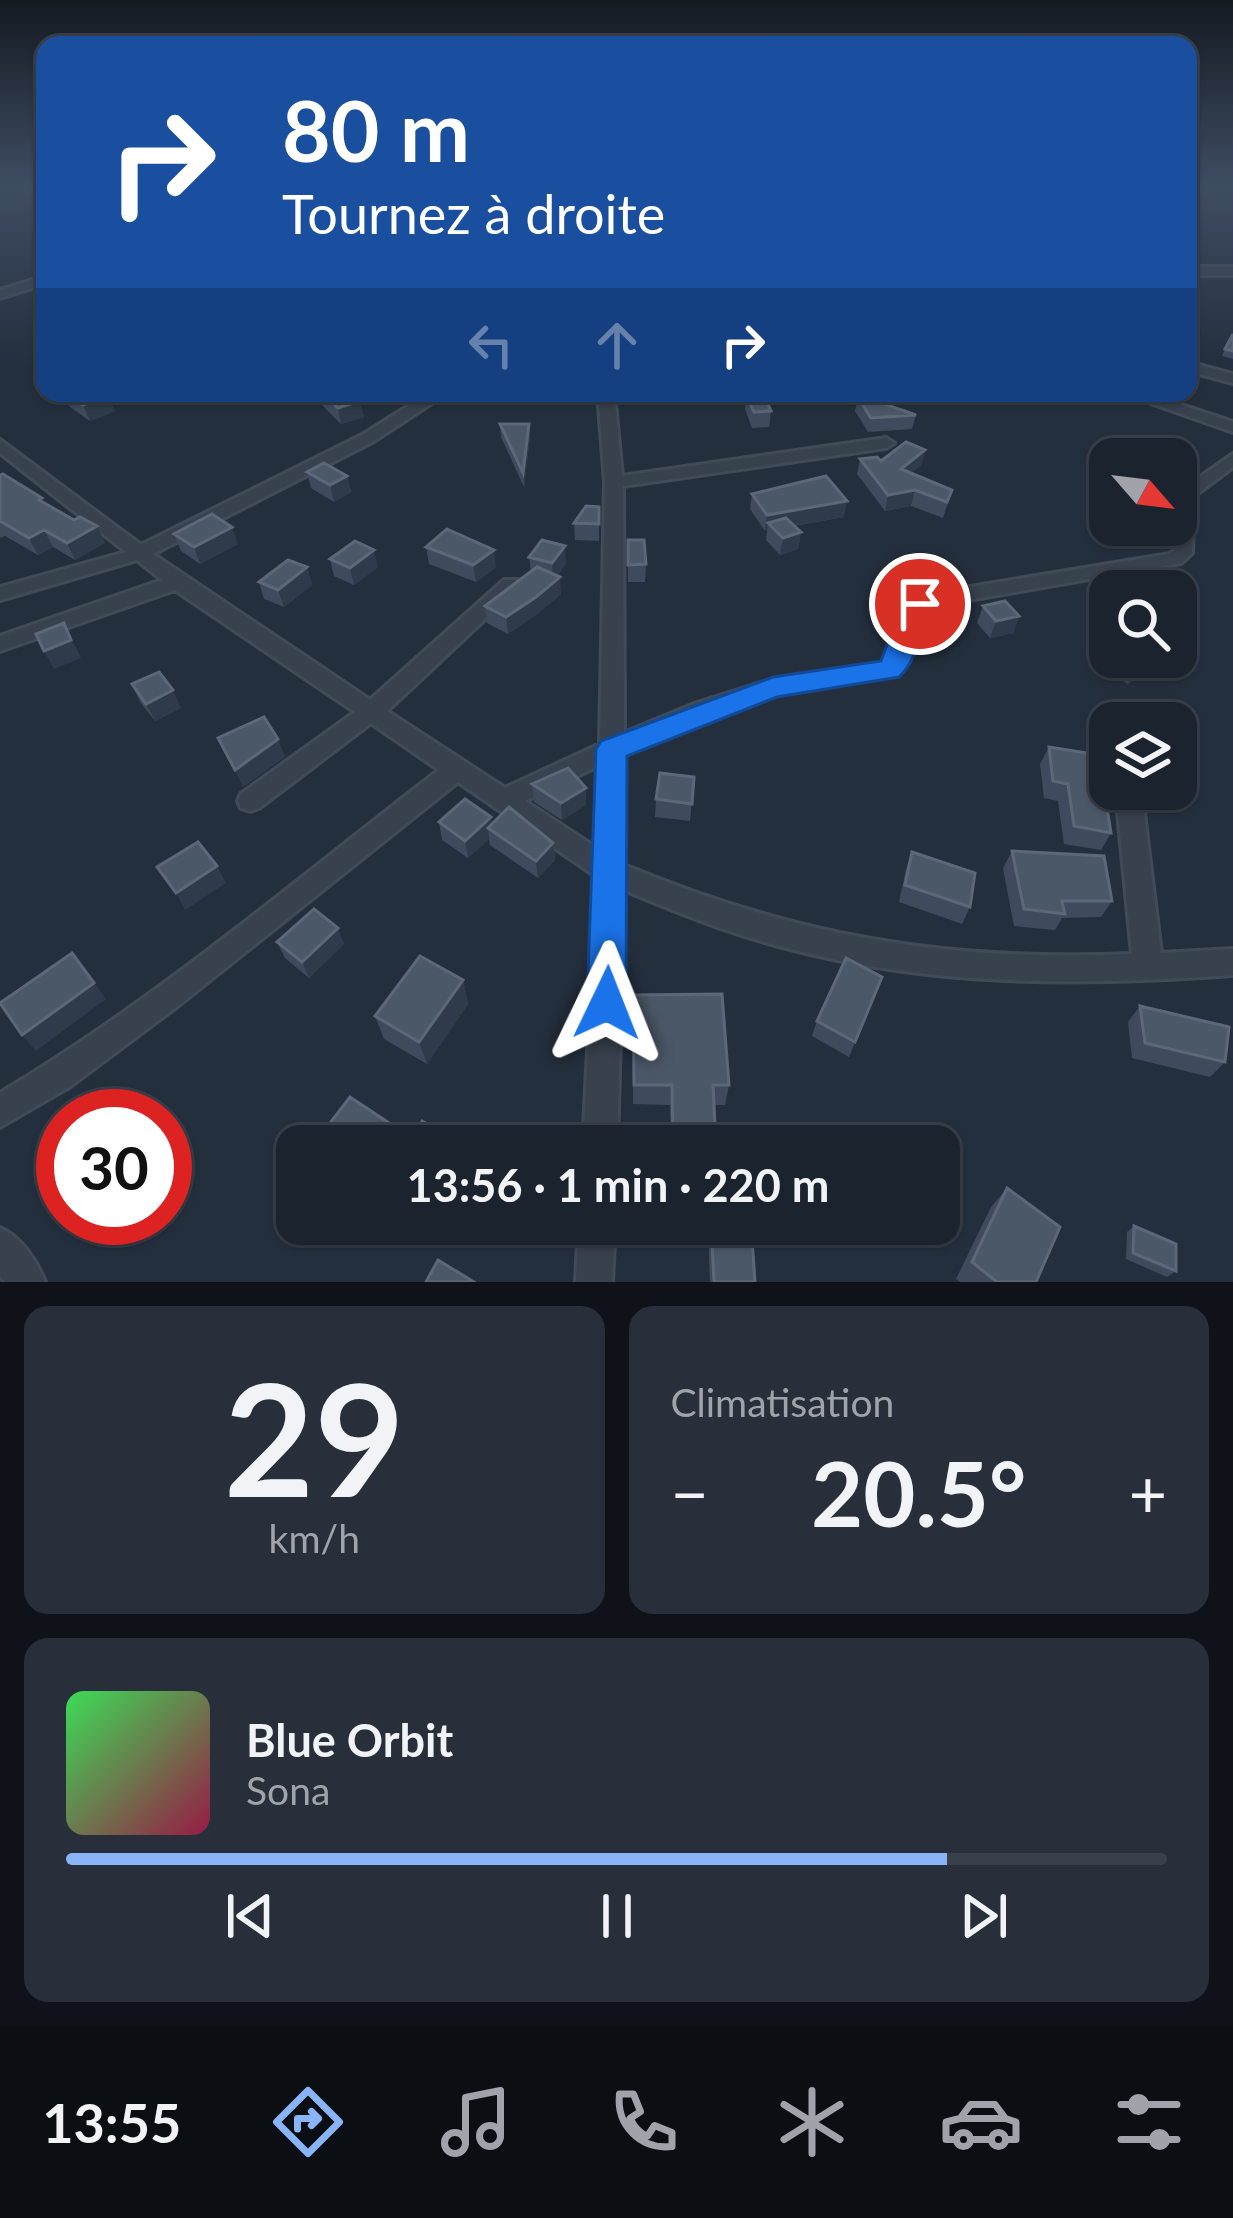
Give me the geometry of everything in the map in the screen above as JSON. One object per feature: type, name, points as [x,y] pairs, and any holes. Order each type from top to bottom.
[{"type":"street","points":[[1197,271],[1233,271]]},
{"type":"street","points":[[0,294],[36,283]]},
{"type":"street","points":[[1197,369],[1233,380]]},
{"type":"street","points":[[0,594],[138,554],[368,438],[425,402]]},
{"type":"street","points":[[601,1125],[611,872],[614,482],[607,402]]},
{"type":"street","points":[[1157,402],[1233,427]]},
{"type":"street","points":[[614,482],[886,443]]},
{"type":"street","points":[[0,445],[177,582],[611,872],[727,918],[840,948],[1001,967],[1148,969],[1233,962]]},
{"type":"street","points":[[507,799],[611,749],[773,687],[889,670],[898,662],[910,618],[920,604],[1174,560],[1183,553],[1186,494],[1233,459]]},
{"type":"street","points":[[0,644],[177,582]]},
{"type":"street","points":[[250,801],[372,711],[511,584]]},
{"type":"street","points":[[0,1112],[58,1076],[169,994],[459,768]]},
{"type":"street","points":[[1131,813],[1148,969]]},
{"type":"street","points":[[594,1282],[596,1245]]},
{"type":"street","points":[[0,1246],[27,1282]]},
{"type":"building","points":[[750,402],[767,402],[771,411],[754,412]]},
{"type":"building","points":[[861,402],[882,402],[916,415],[871,418]]},
{"type":"building","points":[[500,424],[529,424],[523,473]]},
{"type":"building","points":[[906,442],[925,450],[901,469],[952,490],[947,502],[915,490],[888,495],[860,459],[877,457],[881,461]]},
{"type":"building","points":[[324,463],[347,476],[330,485],[307,472]]},
{"type":"building","points":[[3,474],[74,520],[80,517],[97,526],[67,543],[44,530],[29,538],[0,521]]},
{"type":"building","points":[[826,476],[847,501],[767,515],[752,494]]},
{"type":"building","points":[[586,506],[599,507],[599,524],[574,523]]},
{"type":"building","points":[[212,514],[232,527],[194,547],[174,534]]},
{"type":"building","points":[[786,518],[801,532],[783,538],[768,523]]},
{"type":"building","points":[[447,529],[494,550],[473,565],[426,547]]},
{"type":"building","points":[[542,540],[565,546],[552,563],[529,557]]},
{"type":"building","points":[[628,540],[644,540],[646,564],[628,565]]},
{"type":"building","points":[[355,541],[374,550],[350,568],[330,559]]},
{"type":"building","points":[[288,560],[307,567],[278,590],[259,582]]},
{"type":"building","points":[[537,567],[560,577],[506,617],[485,606]]},
{"type":"building","points":[[1005,601],[1019,616],[996,621],[983,606]]},
{"type":"building","points":[[64,623],[71,640],[44,651],[36,634]]},
{"type":"building","points":[[159,672],[173,690],[146,704],[132,684]]},
{"type":"building","points":[[264,717],[278,739],[235,770],[218,738]]},
{"type":"building","points":[[1049,747],[1087,753],[1089,810],[1107,810],[1111,833],[1074,826],[1068,784],[1053,781]]},
{"type":"building","points":[[568,768],[586,788],[561,803],[532,784]]},
{"type":"building","points":[[660,773],[694,777],[692,804],[656,799]]},
{"type":"building","points":[[465,799],[491,817],[465,841],[439,822]]},
{"type":"building","points":[[509,807],[553,843],[536,861],[488,828]]},
{"type":"building","points":[[198,842],[217,866],[176,893],[157,867]]},
{"type":"building","points":[[1012,851],[1104,856],[1112,901],[1062,901],[1065,914],[1024,909]]},
{"type":"building","points":[[912,852],[975,873],[970,907],[905,885]]},
{"type":"building","points":[[314,909],[338,928],[302,962],[277,942]]},
{"type":"building","points":[[72,953],[94,983],[22,1035],[0,1003]]},
{"type":"building","points":[[420,956],[463,980],[419,1042],[375,1016]]},
{"type":"building","points":[[846,958],[882,977],[855,1042],[817,1021]]},
{"type":"building","points":[[722,994],[729,1085],[713,1085],[715,1125],[673,1125],[672,1085],[634,1085],[633,995]]},
{"type":"building","points":[[1140,1006],[1229,1027],[1225,1062],[1145,1043]]},
{"type":"building","points":[[350,1097],[389,1123],[388,1125],[329,1125]]},
{"type":"building","points":[[1007,1188],[1060,1227],[1036,1282],[997,1282],[972,1262]]},
{"type":"building","points":[[1134,1226],[1176,1244],[1176,1271],[1133,1253]]},
{"type":"building","points":[[712,1245],[752,1245],[755,1282],[714,1282]]},
{"type":"building","points":[[438,1260],[474,1282],[426,1282]]},
{"type":"route","points":[[607,1003],[611,749],[773,687],[889,670],[898,662],[910,618],[920,604]]}]
